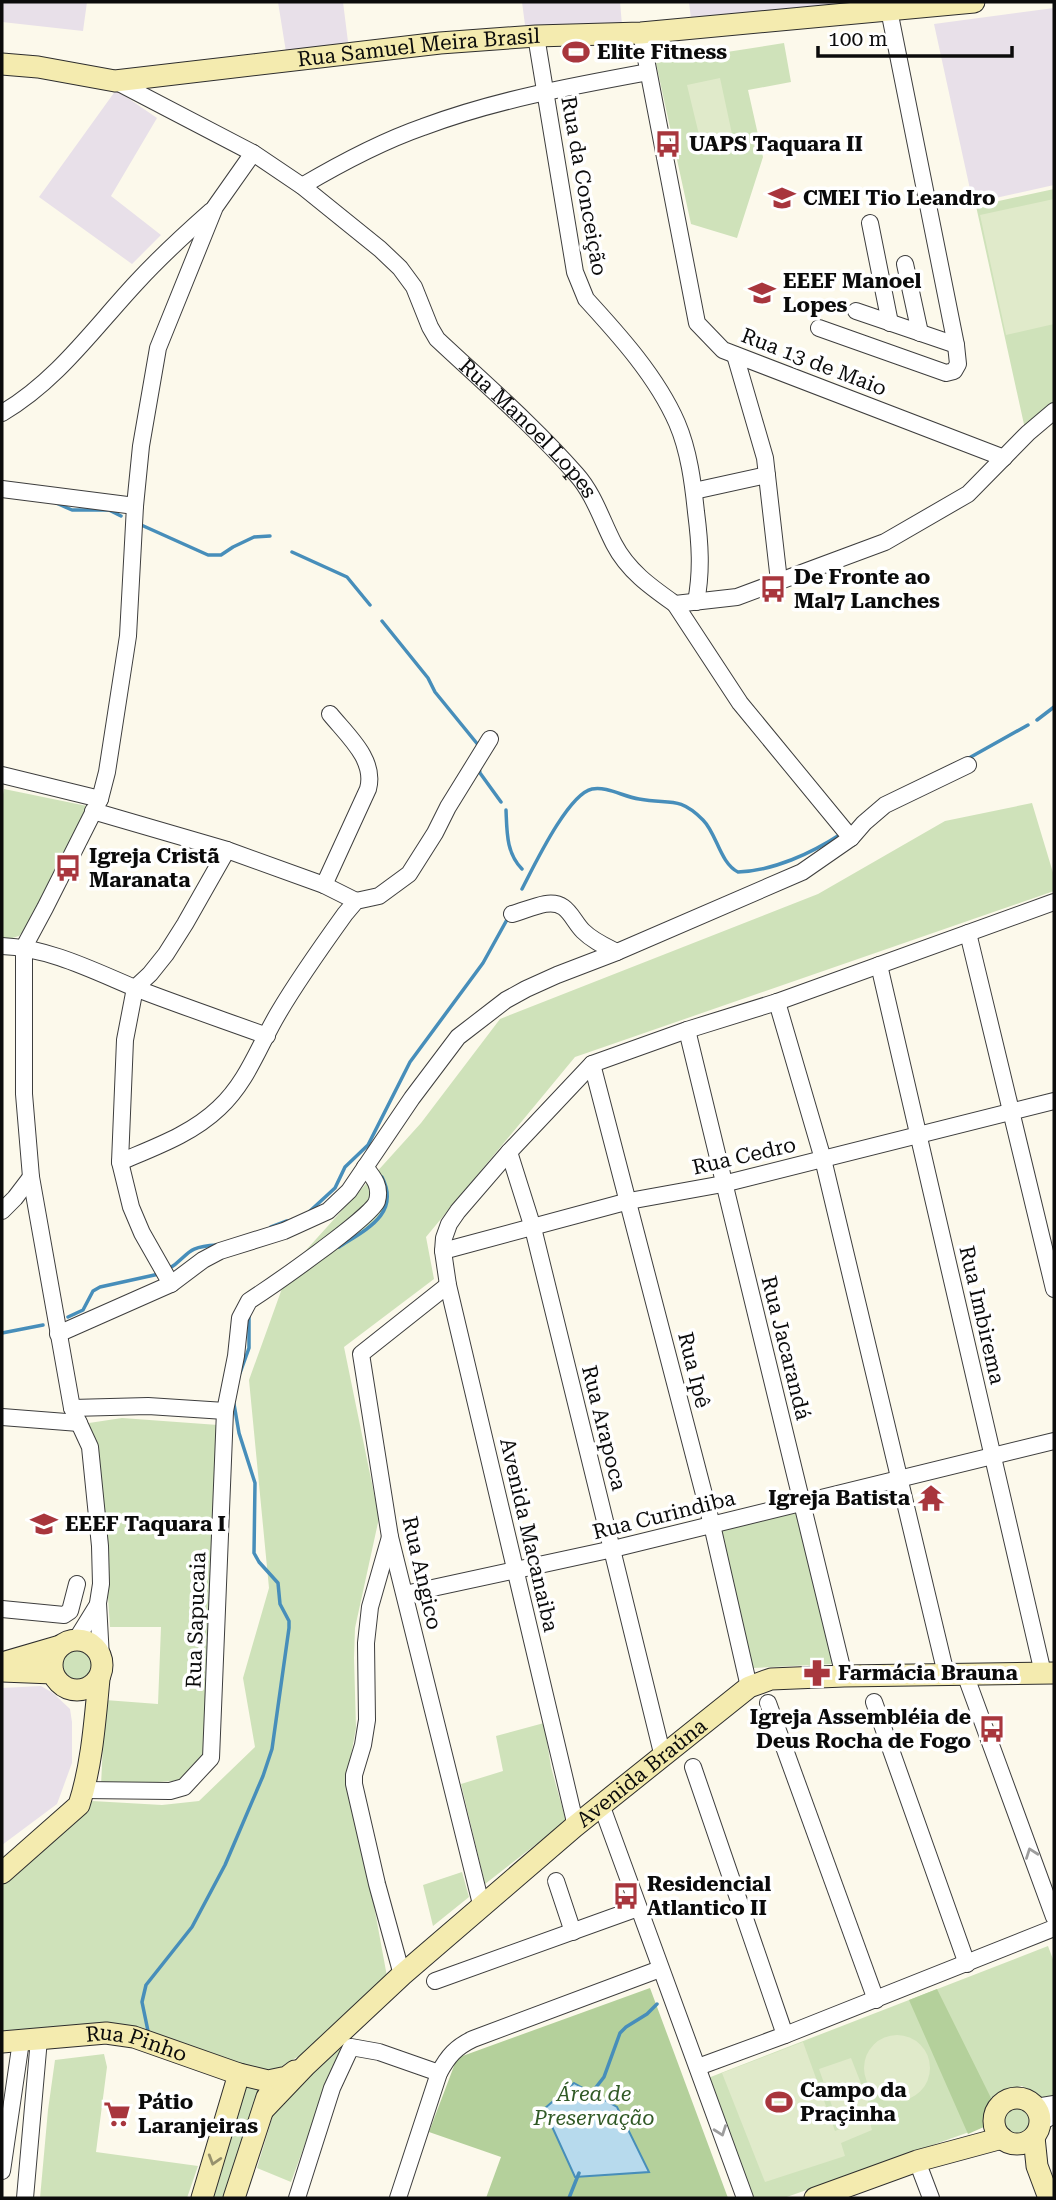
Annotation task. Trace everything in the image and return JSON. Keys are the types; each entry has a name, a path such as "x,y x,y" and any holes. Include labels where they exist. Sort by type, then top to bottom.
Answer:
{"street":[{"name":"Rua Samuel Meira Brasil","path":"115,81 440,43 536,36 641,33 974,2"},
{"path":"819,328 946,373 954,371 958,364 889,10"},
{"name":"Rua 13 de Maio","path":"641,33 697,323 723,350 1004,458"},
{"name":"Rua da Conceição","path":"536,36 575,272 580,288 586,299 640,361 669,407 683,441 694,491 701,563 696,602"},
{"name":"Rua Manoel Lopes","path":"2,64 38,67 115,81 253,153 302,186 400,268 424,307 429,327 437,340 535,431 577,475 593,500 615,546 630,567 643,581 675,604"},
{"path":"302,186 349,159 424,126 545,91 648,72"},
{"path":"2,413 22,401 60,368 164,253 215,207 253,153"},
{"path":"2,1873 79,1805 94,1727 100,1668 100,1546 90,1447 75,1415 31,1177 24,1094 24,947 97,805 114,734 128,636 141,446 159,348 215,207"},
{"path":"870,223 890,323"},
{"path":"905,264 920,333"},
{"path":"856,311 956,345"},
{"path":"735,355 765,458 779,581"},
{"path":"851,838 740,703 675,604 737,597 885,542 968,494 1028,433 1054,411"},
{"path":"694,491 767,475"},
{"path":"2,489 135,506"},
{"path":"324,885 368,789 370,776 367,761 330,714"},
{"path":"2,775 227,849 324,885 356,901 379,896 409,874 490,739"},
{"path":"58,1334 171,1284 220,1251 284,1231 328,1211 349,1191 412,1098 458,1037 506,1000 526,989 803,872 851,838 864,822 885,805 968,765"},
{"path":"171,1284 142,1233 131,1207 120,1162 125,1051 135,988 150,974 172,944 227,849"},
{"path":"120,1162 171,1140 218,1109 240,1083 287,998 356,901"},
{"path":"443,1251 449,1224 458,1211 592,1064 777,1002 1054,902"},
{"path":"512,915 544,904 555,904 573,916 581,930 598,943 617,952"},
{"path":"968,933 1054,1289"},
{"path":"2,946 24,947 79,964 135,988 267,1036"},
{"name":"Rua Imbirema","path":"879,965 993,1456 1049,1673"},
{"path":"777,1002 823,1159 900,1479 955,1674 1054,1917"},
{"name":"Rua Jacarandá","path":"687,1030 844,1676"},
{"name":"Rua Ipê","path":"592,1064 712,1525 750,1687"},
{"name":"Rua Cedro","path":"443,1251 629,1201 723,1184 1054,1101"},
{"name":"Rua Arapoca","path":"509,1152 533,1228 663,1757"},
{"name":"Rua Sapucaia","path":"84,1790 180,1789 211,1758 225,1411 236,1356 240,1318 249,1301 376,1205 379,1192 377,1183 365,1167"},
{"path":"2,1211 31,1177"},
{"name":"Avenida Macanaiba","path":"443,1251 571,1805 574,1828"},
{"name":"Rua Angico","path":"449,1285 361,1353 390,1537 482,1908"},
{"path":"2,1417 75,1415 148,1406 225,1411"},
{"name":"Rua Curindiba","path":"405,1594 613,1549 1054,1441"},
{"path":"390,1537 370,1607 366,1643 367,1720 354,1784 402,1975"},
{"path":"2,1609 64,1615 70,1611 77,1584"},
{"path":"2,1663 68,1643 86,1641 94,1646 100,1668 87,1688 72,1690 62,1686 53,1673 52,1661 56,1650 68,1643 98,1604"},
{"path":"2,1671 53,1673"},
{"name":"Avenida Braúna","path":"234,2198 264,2109 306,2065 402,1975 574,1828 750,1687 771,1679 1049,1673"},
{"path":"72,1690 94,1727"},
{"path":"874,1702 967,1964"},
{"path":"768,1703 876,2000"},
{"path":"693,1768 785,2035"},
{"path":"601,1807 745,2198"},
{"path":"556,1881 573,1932"},
{"path":"435,1981 638,1908"},
{"path":"698,2067 876,2000 1054,1928"},
{"path":"398,2198 439,2073 449,2054 473,2039 660,1969"},
{"name":"Rua Pinho","path":"20,2040 119,2034 268,2081"},
{"path":"2,2171 20,2040"},
{"path":"20,2040 25,2198"},
{"path":"297,2198 331,2088 351,2047 379,2052 439,2073"},
{"name":"Avenida Braúna","path":"268,2081 287,2077 306,2065"},
{"path":"202,2198 239,2074"},
{"path":"264,2109 268,2081"},
{"path":"1036,2198 1020,2157 994,2118 997,2109 1010,2099 1023,2098 1044,2117"},
{"path":"822,2197 917,2161 1003,2135 1024,2143 1044,2117"},
{"path":"1044,2117 1037,2166 1049,2198"},
{"path":"917,2161 931,2198"}],"shaded area":[{"path":"2,2 87,2 83,31 2,22"},
{"path":"278,2 343,2 348,42 286,52"},
{"path":"522,2 620,2 622,25 525,25"},
{"path":"689,2 858,2 691,19"},
{"path":"1054,8 1054,185 973,203 934,24"},
{"path":"116,90 157,118 111,196 161,235 132,264 39,197"},
{"path":"41,1686 70,1709 72,1763 57,1804 2,1845 2,1688"}],"green space":[{"path":"784,43 791,82 748,90 763,157 737,238 691,224 656,63"},
{"path":"720,78 732,134 701,143 687,85"},
{"path":"1054,189 1054,404 1025,429 976,206"},
{"path":"1054,199 1054,324 1006,335 980,215"},
{"path":"4,789 87,806 32,922 19,936 2,941 2,800"},
{"path":"1032,803 1054,876 1054,891 575,1057 426,1237 434,1279 344,1347 379,1518 355,1628 356,1728 347,1777 388,1982 301,2055 270,2077 123,2030 2,2034 2,1885 92,1801 162,1805 199,1801 255,1747 243,1678 269,1588 249,1380 289,1269 421,1123 500,1019 818,894 945,821"},
{"path":"122,1418 218,1425 209,1747 186,1780 101,1786 105,1700 158,1704 161,1627 110,1627 103,1524 89,1423"},
{"path":"797,1512 833,1664 752,1668 719,1530"},
{"path":"75,1648 87,1653 92,1665 87,1677 75,1682 63,1677 58,1665 63,1653"},
{"path":"544,1723 551,1767 566,1821 485,1884 461,1784 503,1771 496,1736"},
{"path":"462,1872 469,1897 433,1926 423,1885"},
{"path":"1048,1946 1054,1962 1054,2097 1046,2100 1022,2086 1005,2090 991,2098 986,2126 784,2198 754,2198 708,2078"},
{"name":"Área de Preservação","path":"650,1988 728,2198 486,2198 501,2157 429,2132 457,2058"},
{"path":"937,1989 991,2098 986,2126 968,2134 909,2000"},
{"path":"897,2035 920,2045 930,2068 920,2091 897,2101 874,2091 864,2068 874,2045"},
{"path":"351,2039 330,2076 291,2182 257,2168 276,2105"},
{"name":"Campo da Praçinha","path":"803,2042 835,2131 868,2117 872,2130 841,2143 845,2156 765,2182 722,2073"},
{"path":"104,2054 107,2067 96,2152 198,2166 187,2198 40,2198 55,2060"},
{"path":"851,2058 873,2114 839,2126 819,2069"},
{"path":"247,2083 260,2088 226,2198 209,2198"},
{"path":"1018,2102 1030,2107 1035,2119 1030,2131 1018,2136 1006,2131 1001,2119 1006,2107"}],"water":[{"path":"574,2083 617,2107 649,2172 575,2177 544,2109"}],"waterway":[{"path":"54,502 72,510 109,510 121,516"},
{"path":"139,524 208,555 221,555 254,537 270,536"},
{"path":"292,552 347,577 370,605"},
{"path":"382,621 479,746"},
{"path":"1037,720 1054,707"},
{"path":"969,758 1028,725"},
{"path":"479,767 480,773 501,802"},
{"path":"522,889 562,817 583,794 592,789 604,789 649,801 673,802 687,807 708,826 727,862 738,872 792,860 841,834"},
{"path":"506,810 510,849 522,869"},
{"path":"310,1211 335,1188 345,1167 368,1145 410,1062 483,963 509,916"},
{"path":"339,1247 369,1227 384,1211 387,1190 382,1177"},
{"path":"271,1227 287,1221"},
{"path":"167,1270 192,1250 217,1245"},
{"path":"68,1317 83,1310 93,1291 100,1287 159,1274"},
{"path":"240,1373 249,1348 249,1316"},
{"path":"2,1333 43,1325"},
{"path":"148,2031 142,2002 146,1985 192,1927 225,1865 263,1776 272,1749 289,1628 289,1621 280,1604 278,1583 254,1553 255,1483 239,1433 234,1404"},
{"path":"590,2095 604,2077 620,2033 657,2004"},
{"path":"569,2198 579,2173"}],"place":[{"name":"Elite Fitness","path":"576,52"},
{"name":"UAPS Taquara II","path":"668,144"},
{"name":"CMEI Tio Leandro","path":"782,198"},
{"name":"EEEF Manoel Lopes","path":"762,293"},
{"name":"De Fronte ao Mal7 Lanches","path":"773,589"},
{"name":"Igreja Cristã Maranata","path":"68,868"},
{"name":"Igreja Batista","path":"931,1498"},
{"name":"EEEF Taquara I","path":"44,1524"},
{"name":"Farmácia Brauna","path":"817,1673"},
{"name":"Igreja Assembléia de Deus Rocha de Fogo","path":"992,1729"},
{"name":"Residencial Atlantico II","path":"626,1896"},
{"name":"Campo da Praçinha","path":"779,2102"},
{"name":"Pátio Laranjeiras","path":"117,2114"}]}
